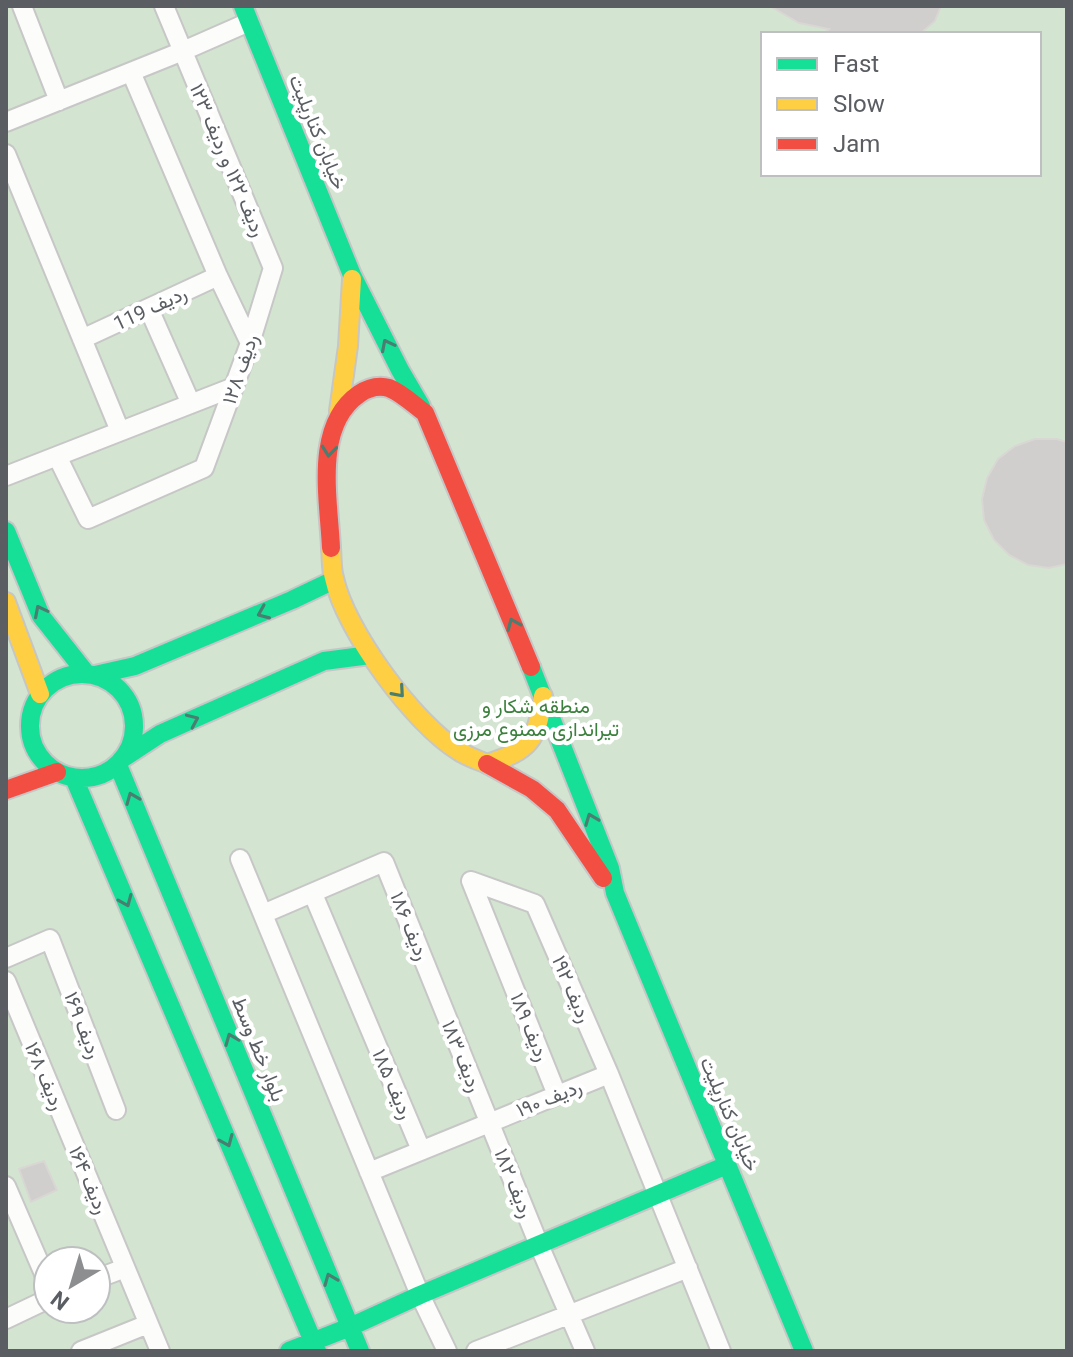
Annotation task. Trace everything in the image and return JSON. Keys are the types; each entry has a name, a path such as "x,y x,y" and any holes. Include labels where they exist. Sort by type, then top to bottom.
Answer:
{"main road":[{"name":"خیابان کنارپلیت","path":"246,14 352,275 425,413 543,696 610,868 615,893 804,1351"},
{"name":"خیابان کنارپلیت","path":"352,275 348,346 339,411 329,447 327,493 334,580 348,615 370,655 425,722 456,750 532,789 557,810 615,893"},
{"path":"339,411 369,387 386,387 425,413"},
{"path":"6,531 41,616 91,674 109,680 129,702 135,730 132,744 121,761"},
{"path":"30,707 52,682 69,675 135,666 334,580"},
{"path":"6,602 30,707 34,746 43,761 66,775 315,1346"},
{"path":"6,790 66,775 90,778 105,773 160,734 324,661 370,655"},
{"path":"487,764 511,757 533,736 539,724 543,696"},
{"name":"بلوار خط وسط","path":"121,761 360,1351"},
{"path":"289,1351 315,1346 420,1295 727,1165"}],"street":[{"path":"22,6 59,101"},
{"name":"ردیف ۱۲۲ و ردیف ۱۲۳","path":"164,6 273,268"},
{"path":"6,122 183,51 246,14"},
{"path":"131,72 250,343"},
{"path":"6,154 120,431"},
{"name":"ردیف ۱۲۸","path":"57,456 88,519 204,468 250,343 273,268"},
{"name":"ردیف 119","path":"82,339 218,276"},
{"path":"149,309 191,404"},
{"path":"6,476 234,387"},
{"path":"240,859 420,1295 447,1351"},
{"name":"ردیف ۱۸۶","path":"313,894 384,862 435,989"},
{"name":"ردیف ۱۹۲","path":"471,881 535,904 609,1074 721,1351"},
{"name":"ردیف ۱۸۹","path":"471,881 557,1095"},
{"path":"263,914 313,894"},
{"name":"ردیف ۱۸۵","path":"313,894 421,1150"},
{"name":"ردیف ۱۶۹","path":"6,958 50,939 116,1110"},
{"name":"ردیف ۱۶۸","path":"6,981 13,1018 70,1136"},
{"name":"ردیف ۱۸۳","path":"435,989 489,1122"},
{"name":"ردیف ۱۹۰","path":"369,1172 609,1074"},
{"name":"ردیف ۱۸۲","path":"489,1122 585,1351"},
{"name":"ردیف ۱۶۴","path":"70,1136 160,1351"},
{"path":"6,1186 32,1246"},
{"path":"112,1273 125,1268"},
{"path":"476,1351 688,1268"},
{"path":"6,1319 32,1307"},
{"path":"81,1351 148,1324"}],"green space":[{"name":"منطقه شکار و تیراندازی ممنوع مرزی","path":"6,6 1067,6 1067,1351 6,1351"}],"building":[{"path":"770,6 941,6 935,21 922,32 825,32 829,29 799,23"},
{"path":"1035,439 1067,442 1067,564 1049,568 1028,565 1009,555 994,540 984,520 982,499 987,478 998,459 1015,446"},
{"path":"44,1161 57,1190 31,1202 19,1169"}],"traffic: fast":[{"path":"243,6 352,275 421,406"},
{"path":"6,531 41,616 86,673"},
{"path":"95,675 135,666 334,580"},
{"path":"125,757 160,734 324,661 370,655"},
{"path":"531,667 610,868 615,893 804,1351"},
{"path":"82,674 102,678 119,689 130,706 134,726 130,746 119,763 102,774 82,778 62,774 45,763 34,746 30,726 34,706 45,689 62,678 82,674"},
{"path":"118,765 360,1351"},
{"path":"74,778 317,1351"},
{"path":"289,1351 727,1165"}],"traffic: slow":[{"path":"339,411 348,346 352,279"},
{"path":"331,548 333,574 341,599 367,648 422,720 459,751 487,764 513,754 534,734 543,696"},
{"path":"6,602 40,694"}],"traffic: jam":[{"path":"331,548 327,465 335,425 345,408 359,394 373,388 389,388 425,413 531,667"},
{"path":"487,764 532,789 557,810 603,878"},
{"path":"6,790 57,772"}]}
